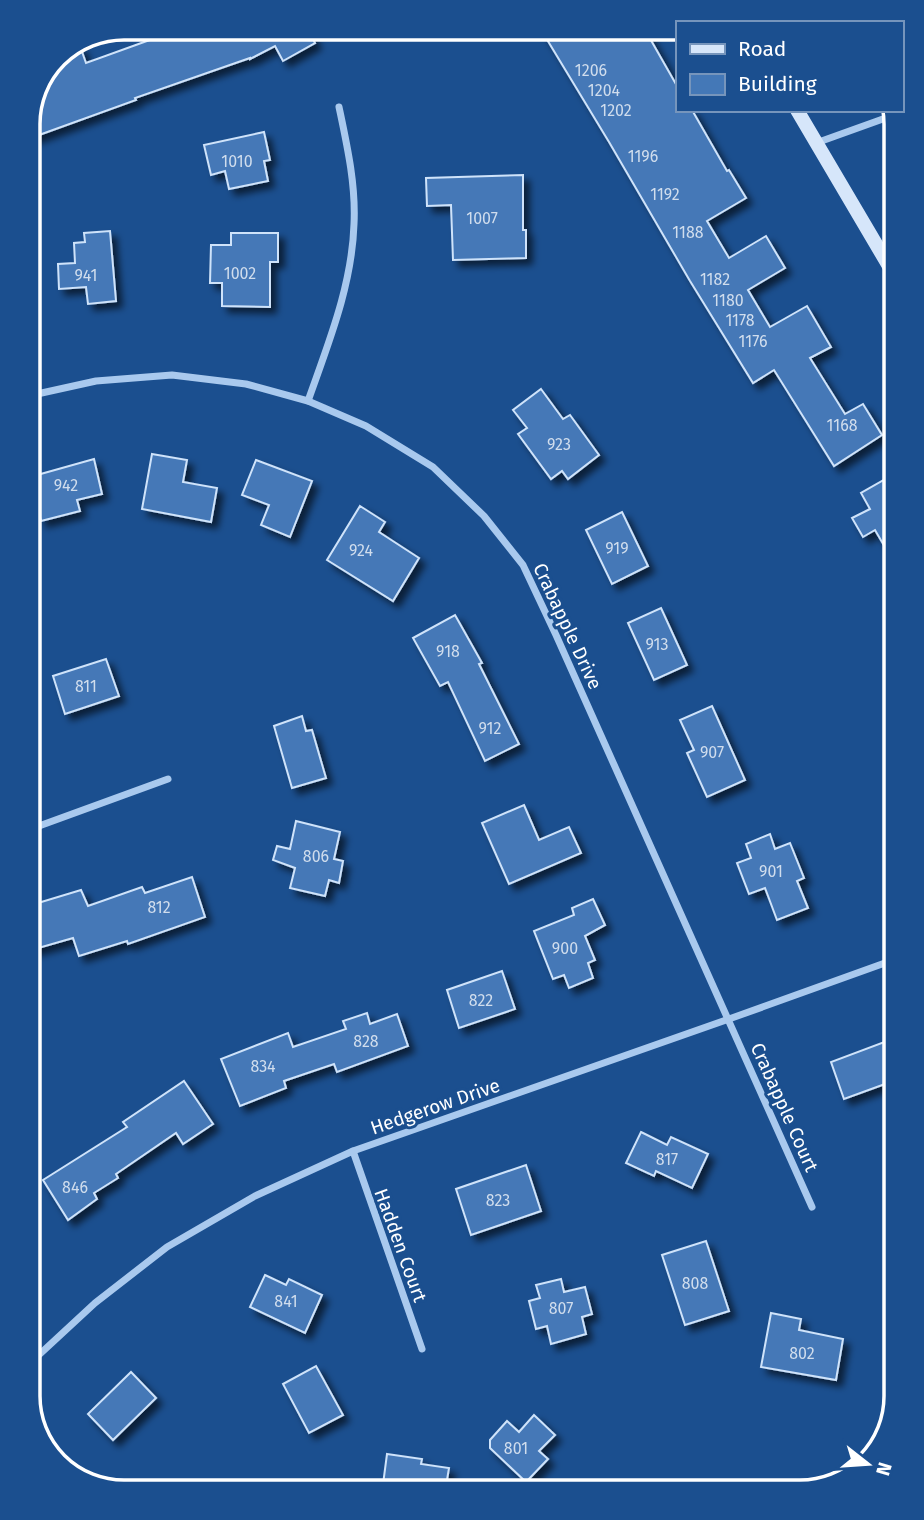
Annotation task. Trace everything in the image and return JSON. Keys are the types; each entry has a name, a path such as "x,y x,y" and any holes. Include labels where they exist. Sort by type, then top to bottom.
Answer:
{"main road":[{"path":"798,112 884,257"}],"street":[{"path":"308,401 347,280 354,225 353,187 339,107"},
{"path":"817,143 884,120"},
{"name":"Crabapple Drive","path":"40,393 96,381 172,375 246,384 308,401 366,426 433,467 484,516 523,565 729,1019"},
{"path":"40,826 169,779"},
{"name":"Hedgerow Drive","path":"40,1354 95,1303 167,1247 255,1196 353,1152 884,963"},
{"name":"Crabapple Court","path":"729,1019 812,1207"},
{"name":"Hadden Court","path":"353,1152 422,1349"}],"building":[{"path":"150,40 314,40 315,43 283,61 275,46 250,59 135,98 136,100 40,135 43,103 49,87 58,73 78,54 82,52 86,63"},
{"path":"547,40 651,40 676,84 676,112 693,112 746,198 707,221 729,258 766,236 785,268 748,290 770,327 807,306 831,347 810,358 845,414 863,404 882,435 834,466 774,370 753,383"},
{"path":"264,132 270,160 264,161 268,181 229,189 225,171 211,175 204,145"},
{"path":"523,175 526,258 453,260 451,205 427,206 426,178"},
{"path":"110,231 116,301 88,304 86,287 59,289 58,264 75,263 74,243 85,242 84,233"},
{"path":"231,233 278,233 278,262 270,262 270,307 222,306 222,283 210,283 211,245 231,245"},
{"path":"541,389 563,419 570,415 599,455 568,479 562,471 551,479 518,434 527,428 513,410"},
{"path":"152,454 187,460 183,482 217,488 211,522 142,509"},
{"path":"94,459 102,494 77,500 80,511 41,521 40,474"},
{"path":"256,460 312,481 290,537 261,525 269,505 242,495"},
{"path":"884,480 884,545 875,530 863,537 852,518 870,509 861,493"},
{"path":"360,506 385,522 379,532 419,558 393,601 327,560"},
{"path":"622,512 648,566 612,584 586,530"},
{"path":"661,608 687,665 654,680 628,623"},
{"path":"455,615 482,663 479,664 519,744 485,761 448,682 440,686 413,638"},
{"path":"106,659 119,696 65,714 53,676"},
{"path":"712,706 745,780 707,797 687,753 694,750 680,720"},
{"path":"302,716 306,731 312,730 326,778 292,788 274,726"},
{"path":"524,805 539,840 569,827 581,853 509,884 482,823"},
{"path":"296,821 340,832 334,859 343,861 339,883 329,880 325,896 290,888 295,868 273,860 277,846 290,849"},
{"path":"770,834 775,849 790,843 804,878 797,881 808,908 777,920 765,888 749,894 737,863 751,858 746,844"},
{"path":"192,877 205,917 128,944 127,941 79,956 73,938 40,948 40,902 81,890 88,906 142,887 145,893"},
{"path":"593,899 605,925 585,936 595,960 588,963 593,978 569,988 564,975 553,979 534,931 574,915 572,908"},
{"path":"502,971 515,1009 459,1028 447,990"},
{"path":"367,1013 370,1024 397,1014 408,1046 337,1072 334,1064 284,1081 286,1088 240,1106 221,1059 288,1033 293,1047 346,1029 343,1021"},
{"path":"884,1042 884,1084 844,1099 831,1062"},
{"path":"184,1081 213,1124 183,1144 176,1133 116,1174 118,1178 94,1193 97,1199 68,1220 43,1180 127,1127 123,1122"},
{"path":"641,1132 667,1145 671,1137 708,1154 692,1188 656,1171 654,1176 626,1163"},
{"path":"526,1165 541,1211 471,1235 456,1189"},
{"path":"706,1241 729,1311 685,1325 662,1255"},
{"path":"265,1275 286,1285 289,1279 322,1295 305,1333 250,1307"},
{"path":"561,1279 564,1292 585,1287 592,1314 582,1317 586,1334 551,1344 547,1326 536,1329 529,1301 540,1298 536,1285"},
{"path":"771,1313 801,1319 799,1330 843,1339 836,1380 761,1367"},
{"path":"316,1366 343,1415 309,1433 283,1384"},
{"path":"131,1372 156,1398 113,1440 88,1414"},
{"path":"534,1415 555,1435 539,1451 548,1459 528,1480 524,1480 490,1448 490,1440 507,1421 519,1432"},
{"path":"387,1454 422,1459 421,1464 449,1468 447,1480 384,1480"}]}
